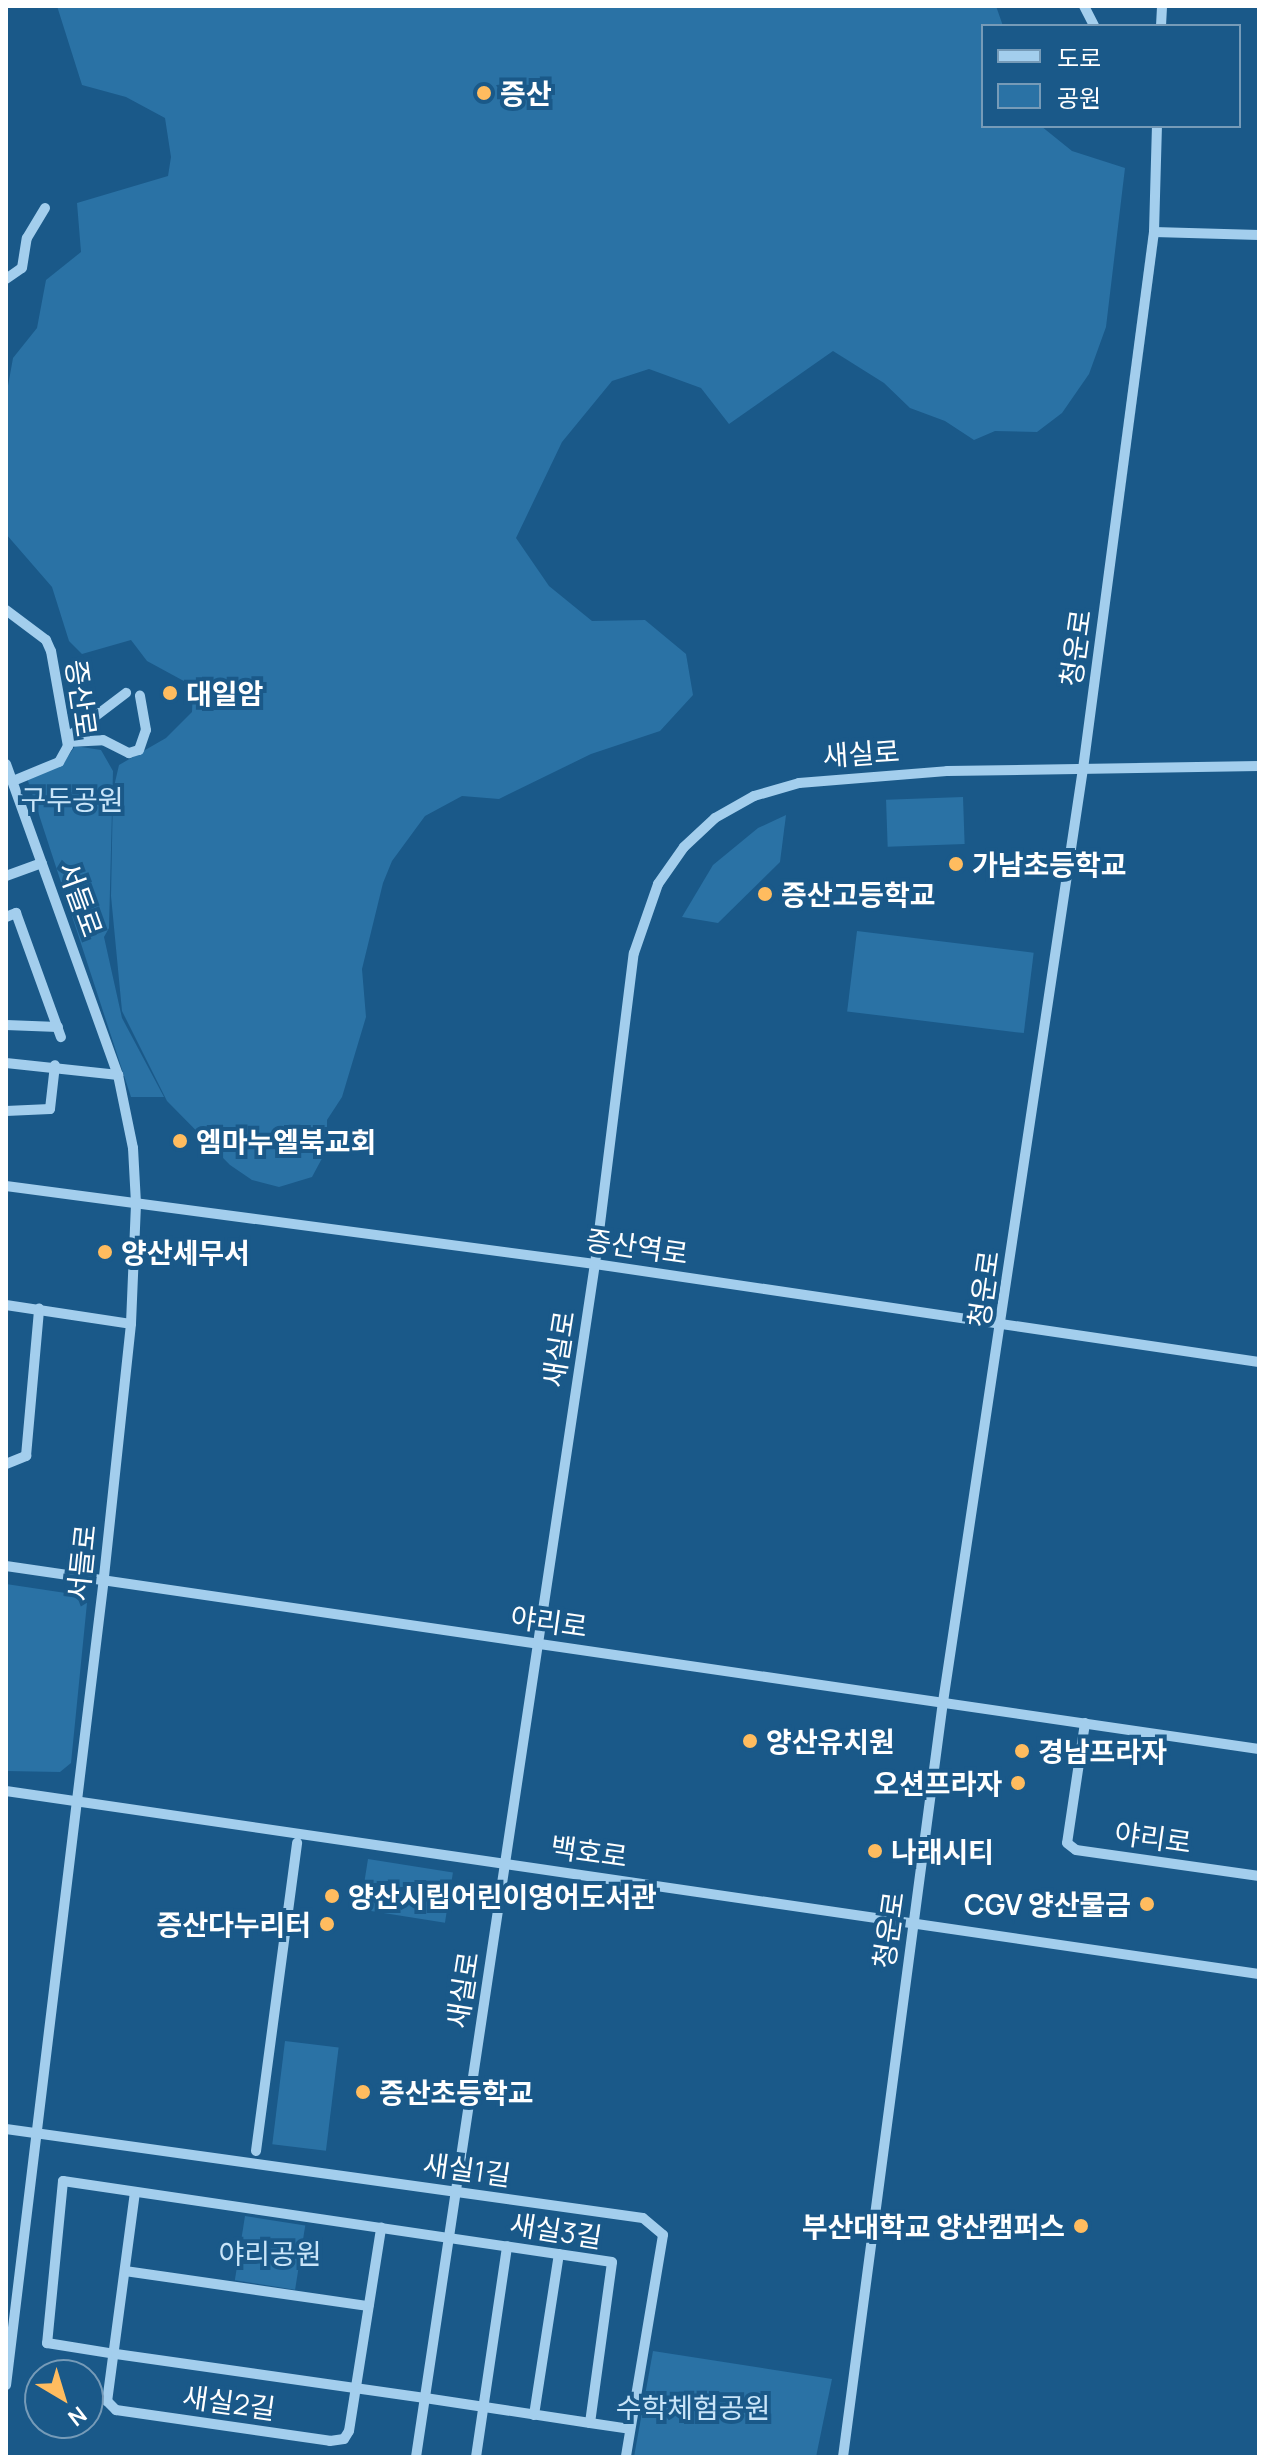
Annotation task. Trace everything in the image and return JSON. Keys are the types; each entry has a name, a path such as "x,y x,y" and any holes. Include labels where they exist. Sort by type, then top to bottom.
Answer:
{"street":[{"path":"1084,6 1093,24"},
{"name":"청운로","path":"843,2457 943,1702 1083,769 1154,232 1157,128"},
{"path":"6,279 22,268 27,238 45,208"},
{"path":"1154,232 1259,235"},
{"name":"증산로","path":"6,610 46,640 68,740 59,762 13,781"},
{"path":"68,740 126,693"},
{"path":"68,740 103,740 129,753 139,750 146,730 140,696"},
{"name":"서들로","path":"6,764 118,1075 133,1148 136,1204 131,1324 104,1578 9,2336 6,2385"},
{"name":"새실로","path":"416,2457 595,1264 638,932 658,884 698,833 754,796 799,783 1083,769 1259,766"},
{"path":"6,876 42,863"},
{"path":"6,917 16,913 59,1032 6,1025"},
{"path":"6,1063 55,1065 118,1075"},
{"path":"6,1111 50,1109 55,1065"},
{"name":"증산역로","path":"6,1186 595,1264 1259,1362"},
{"path":"6,1305 131,1324"},
{"path":"6,1464 26,1456 39,1309"},
{"name":"야리로","path":"6,1566 1259,1749"},
{"name":"야리로","path":"1085,1723 1067,1843 1076,1850 1259,1876"},
{"name":"백호로","path":"6,1791 1259,1974"},
{"path":"256,2151 297,1843"},
{"name":"새실1길","path":"6,2129 37,2130 643,2218 663,2235 626,2457"},
{"name":"새실3길","path":"47,2343 63,2181 448,2237 612,2262 590,2423"},
{"path":"116,2354 135,2192"},
{"path":"125,2271 368,2306 381,2228"},
{"path":"476,2457 507,2246"},
{"path":"534,2415 559,2254"},
{"name":"새실2길","path":"116,2354 107,2401 116,2410 269,2432 344,2439 356,2388 368,2306"},
{"name":"새실2길","path":"47,2343 630,2429"}],"green space":[{"path":"57,6 996,6 1002,24 981,24 981,128 1043,128 1072,151 1125,168 1106,327 1089,374 1062,413 1037,432 995,431 974,440 945,421 910,408 884,383 833,351 729,424 701,388 649,369 612,381 562,442 516,538 549,586 592,621 645,620 686,654 693,695 660,731 591,754 499,799 462,796 425,816 392,861 383,883 362,969 366,1017 342,1097 327,1120 327,1149 312,1177 279,1187 252,1180 230,1165 167,1101 122,1011 111,896 113,791 119,765 166,738 192,712 193,686 147,661 131,640 82,654 69,641 52,587 6,534 6,397 13,358 37,328 46,280 81,252 77,203 168,176 171,157 165,118 126,97 82,85"},
{"name":"구두공원","path":"75,746 101,750 113,771 109,928 104,937 122,1018 164,1097 131,1097 27,778 63,764"},
{"path":"963,797 965,844 888,847 886,800"},
{"path":"786,815 780,862 718,923 682,917 713,865 758,828"},
{"path":"857,931 1034,953 1024,1033 847,1011"},
{"path":"6,1584 79,1595 87,1603 71,1763 60,1772 6,1771"},
{"path":"368,1859 453,1872 445,1923 360,1909"},
{"path":"285,2041 339,2048 326,2151 272,2144"},
{"name":"야리공원","path":"245,2216 305,2226 295,2290 235,2280"},
{"name":"수학체험공원","path":"653,2351 832,2379 816,2457 634,2457"}],"place":[{"name":"증산","path":"484,93"},
{"name":"대일암","path":"170,693"},
{"name":"가남초등학교","path":"956,864"},
{"name":"증산고등학교","path":"765,894"},
{"name":"엠마누엘북교회","path":"180,1141"},
{"name":"양산세무서","path":"105,1252"},
{"name":"양산유치원","path":"750,1741"},
{"name":"경남프라자","path":"1022,1751"},
{"name":"오션프라자","path":"1018,1783"},
{"name":"나래시티","path":"875,1851"},
{"name":"양산시립어린이영어도서관","path":"332,1896"},
{"name":"CGV 양산물금","path":"1147,1904"},
{"name":"증산다누리터","path":"327,1924"},
{"name":"증산초등학교","path":"363,2092"},
{"name":"부산대학교 양산캠퍼스","path":"1081,2226"}]}
